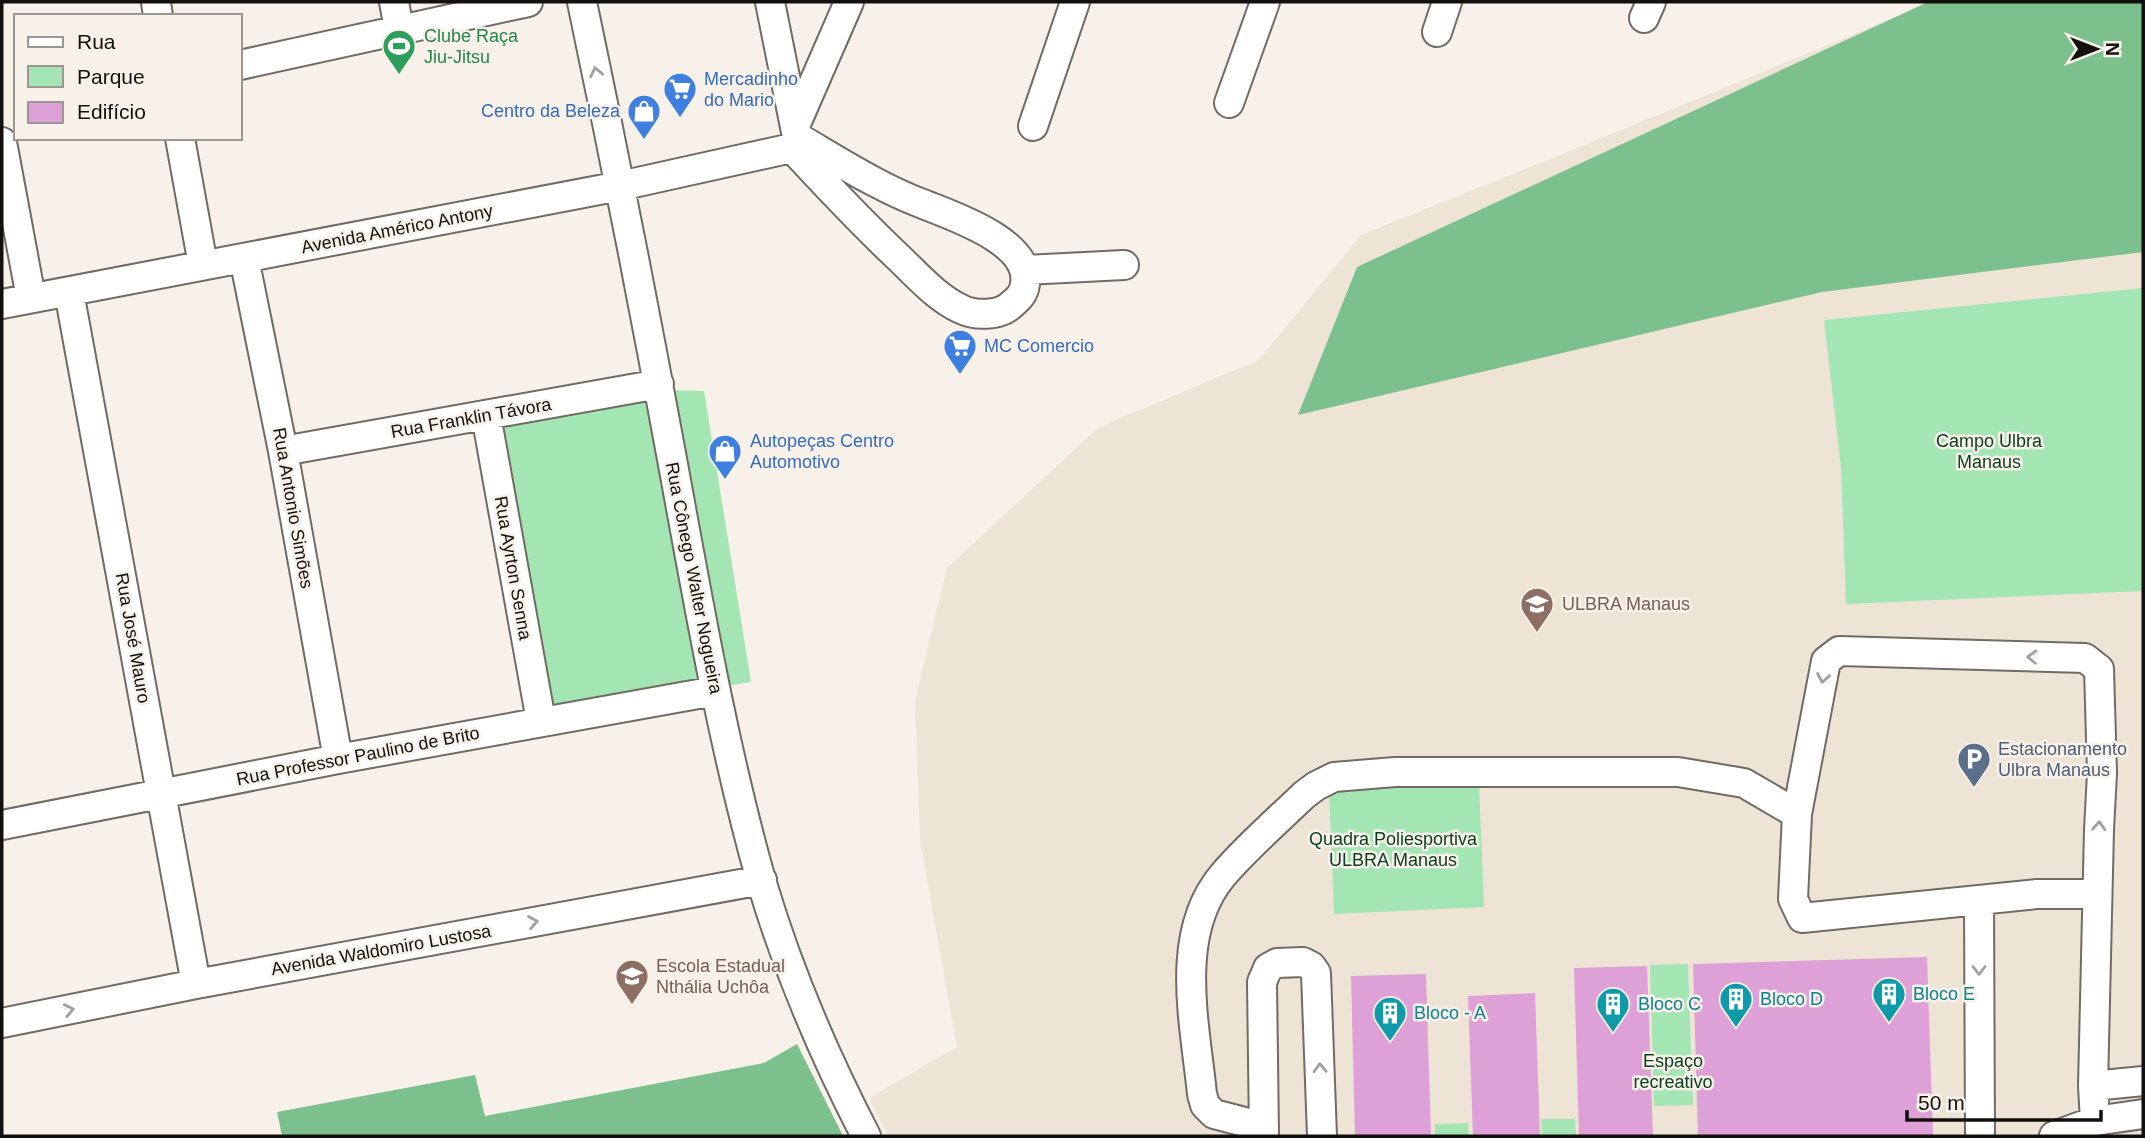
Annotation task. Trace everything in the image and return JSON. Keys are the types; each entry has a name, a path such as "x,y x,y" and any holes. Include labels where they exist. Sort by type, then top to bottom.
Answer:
{"street":[{"path":"394,2 399,29"},
{"path":"242,65 528,2"},
{"name":"Rua Cônego Walter Nogueira","path":"582,2 659,384 715,691 762,880 792,969 820,1038 866,1136"},
{"path":"771,2 794,137 852,212 931,289 961,309 972,313 993,314 1007,309 1021,297 1026,285 1025,270 1013,252 992,235 964,220 876,183 794,137"},
{"path":"794,137 849,2"},
{"path":"1033,126 1075,2"},
{"path":"1229,103 1265,2"},
{"path":"1437,32 1447,2"},
{"name":"Avenida Américo Antony","path":"2,304 620,186 794,137"},
{"path":"180,140 203,265"},
{"path":"2,142 31,298"},
{"name":"Rua Antonio Simões","path":"244,258 283,451 338,759"},
{"path":"1025,270 1124,265"},
{"name":"Rua José Mauro","path":"69,292 196,984"},
{"name":"Rua Franklin Távora","path":"283,451 659,384"},
{"name":"Rua Ayrton Senna","path":"486,415 541,721"},
{"path":"2095,1121 2093,1086 2102,774 2099,669 2085,658 1839,650 1826,661 1797,814 1793,899 1802,918 2037,894 2097,894"},
{"name":"Rua Professor Paulino de Brito","path":"2,824 541,721 715,691"},
{"path":"1322,1136 1316,973 1311,966 1303,962 1278,963 1268,968 1262,982 1264,1132 1214,1114 1205,1105 1191,959 1197,922 1223,875 1316,786 1334,777 1395,772 1678,772 1744,783 1797,814"},
{"name":"Avenida Waldomiro Lustosa","path":"2,1023 196,984 762,880"},
{"path":"1979,902 1980,1136"},
{"path":"2093,1086 2143,1081"},
{"path":"2054,1136 2095,1121 2143,1114"}],"shaded area":[{"name":"ULBRA Manaus","path":"1931,2 2143,2 2143,1136 888,1136 869,1098 957,1047 920,840 915,701 947,568 1099,427 1259,360 1361,235"}],"green space":[{"path":"1928,2 2143,2 2143,252 1822,292 1298,415 1357,267"},
{"name":"Campo Ulbra Manaus","path":"2143,288 2143,591 1846,604 1841,468 1824,320"},
{"path":"669,390 704,391 751,682 546,716 495,419"},
{"name":"Quadra Poliesportiva ULBRA Manaus","path":"1479,782 1484,907 1334,914 1329,790"},
{"name":"Espaço recreativo","path":"1688,964 1693,1105 1654,1106 1650,965"},
{"path":"797,1044 843,1136 282,1136 277,1112 475,1075 485,1116 764,1063"},
{"path":"1541,1119 1575,1119 1576,1136 1542,1136"},
{"path":"1468,1123 1469,1136 1435,1136 1435,1124"}],"building":[{"path":"1927,957 1933,1136 1698,1136 1693,964"},
{"name":"Bloco C","path":"1647,966 1653,1136 1579,1136 1574,968"},
{"name":"Bloco - A","path":"1426,974 1431,1136 1355,1136 1351,976"},
{"path":"1535,993 1540,1136 1473,1136 1468,996"}],"place":[{"name":"Clube Raça Jiu-Jitsu","path":"399,76"},
{"name":"Mercadinho do Mario","path":"680,119"},
{"name":"Centro da Beleza","path":"644,141"},
{"name":"MC Comercio","path":"960,376"},
{"name":"Autopeças Centro Automotivo","path":"725,481"},
{"name":"ULBRA Manaus","path":"1537,634"},
{"name":"Estacionamento Ulbra Manaus","path":"1974,789"},
{"name":"Escola Estadual Nthália Uchôa","path":"632,1006"},
{"name":"Bloco E","path":"1889,1024"},
{"name":"Bloco D","path":"1736,1029"},
{"name":"Bloco C","path":"1613,1034"},
{"name":"Bloco - A","path":"1390,1043"}]}
